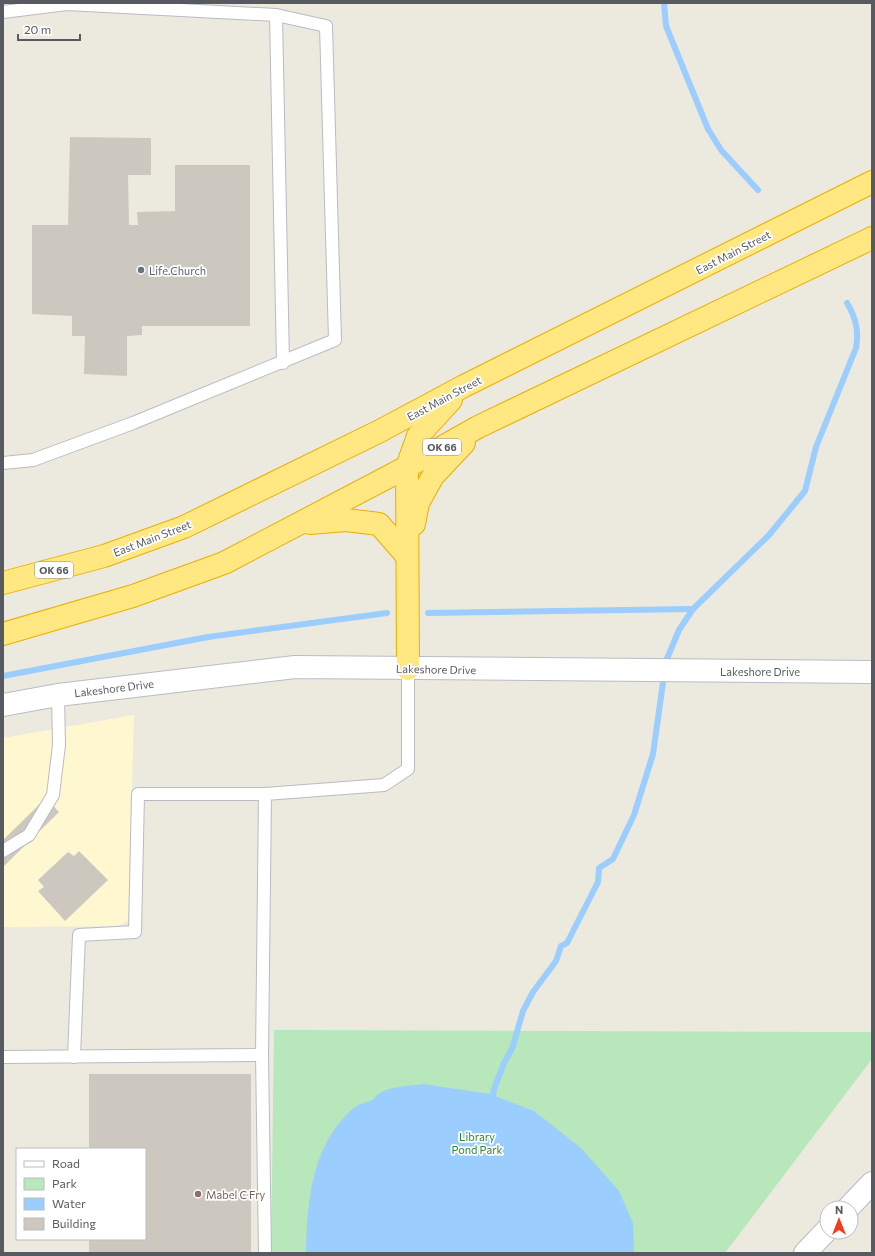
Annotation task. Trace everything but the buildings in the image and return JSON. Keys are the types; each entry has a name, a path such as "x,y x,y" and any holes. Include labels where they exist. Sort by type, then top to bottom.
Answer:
{"highway":[{"name":"East Main Street","path":"3,584 104,556 184,527 380,431 464,386 872,182"},
{"name":"OK 66","path":"3,634 133,596 224,563 406,467 478,427 872,238"},
{"path":"408,668 406,467 418,436 464,386"},
{"path":"407,556 418,503 433,476 478,427"},
{"path":"301,523 346,520 379,524 407,556"}],"street":[{"name":"Lakeshore Drive","path":"3,705 58,695 295,667 872,672"},
{"path":"856,1200 872,1183"},
{"path":"805,1253 819,1238"}],"lane":[{"path":"3,12 67,4 276,15 326,26 335,340 283,363 133,424 33,460 3,463"},
{"path":"276,15 283,363"},
{"path":"74,1057 79,935 135,932 138,794 265,794 384,785 408,769 408,668"},
{"path":"3,851 29,835 53,795 58,745 58,695"},
{"path":"265,794 262,1055 266,1253"},
{"path":"3,1057 262,1055"}],"shaded area":[{"path":"134,715 128,921 118,926 3,927 3,738"}],"green space":[{"name":"Library Pond Park","path":"274,1030 872,1032 872,1059 725,1253 271,1253"}],"water":[{"path":"423,1084 490,1094 534,1111 581,1148 619,1191 633,1223 634,1253 306,1253 308,1213 311,1193 321,1155 329,1137 341,1121 355,1107 370,1101 383,1091"}],"waterway":[{"path":"664,3 666,26 708,129 721,150 758,190"},
{"path":"492,1103 494,1089 504,1063 512,1049 523,1011 533,992 556,961 561,946 567,943 598,882 599,868 613,859 634,815 653,754 666,661 679,630 693,609 769,535 805,491 816,447 856,348 856,325 853,314 847,303"},
{"path":"428,613 693,609"},
{"path":"3,676 208,637 387,613"}],"place":[{"name":"Life.Church","path":"141,270"},
{"name":"Mabel C Fry","path":"198,1194"}]}
